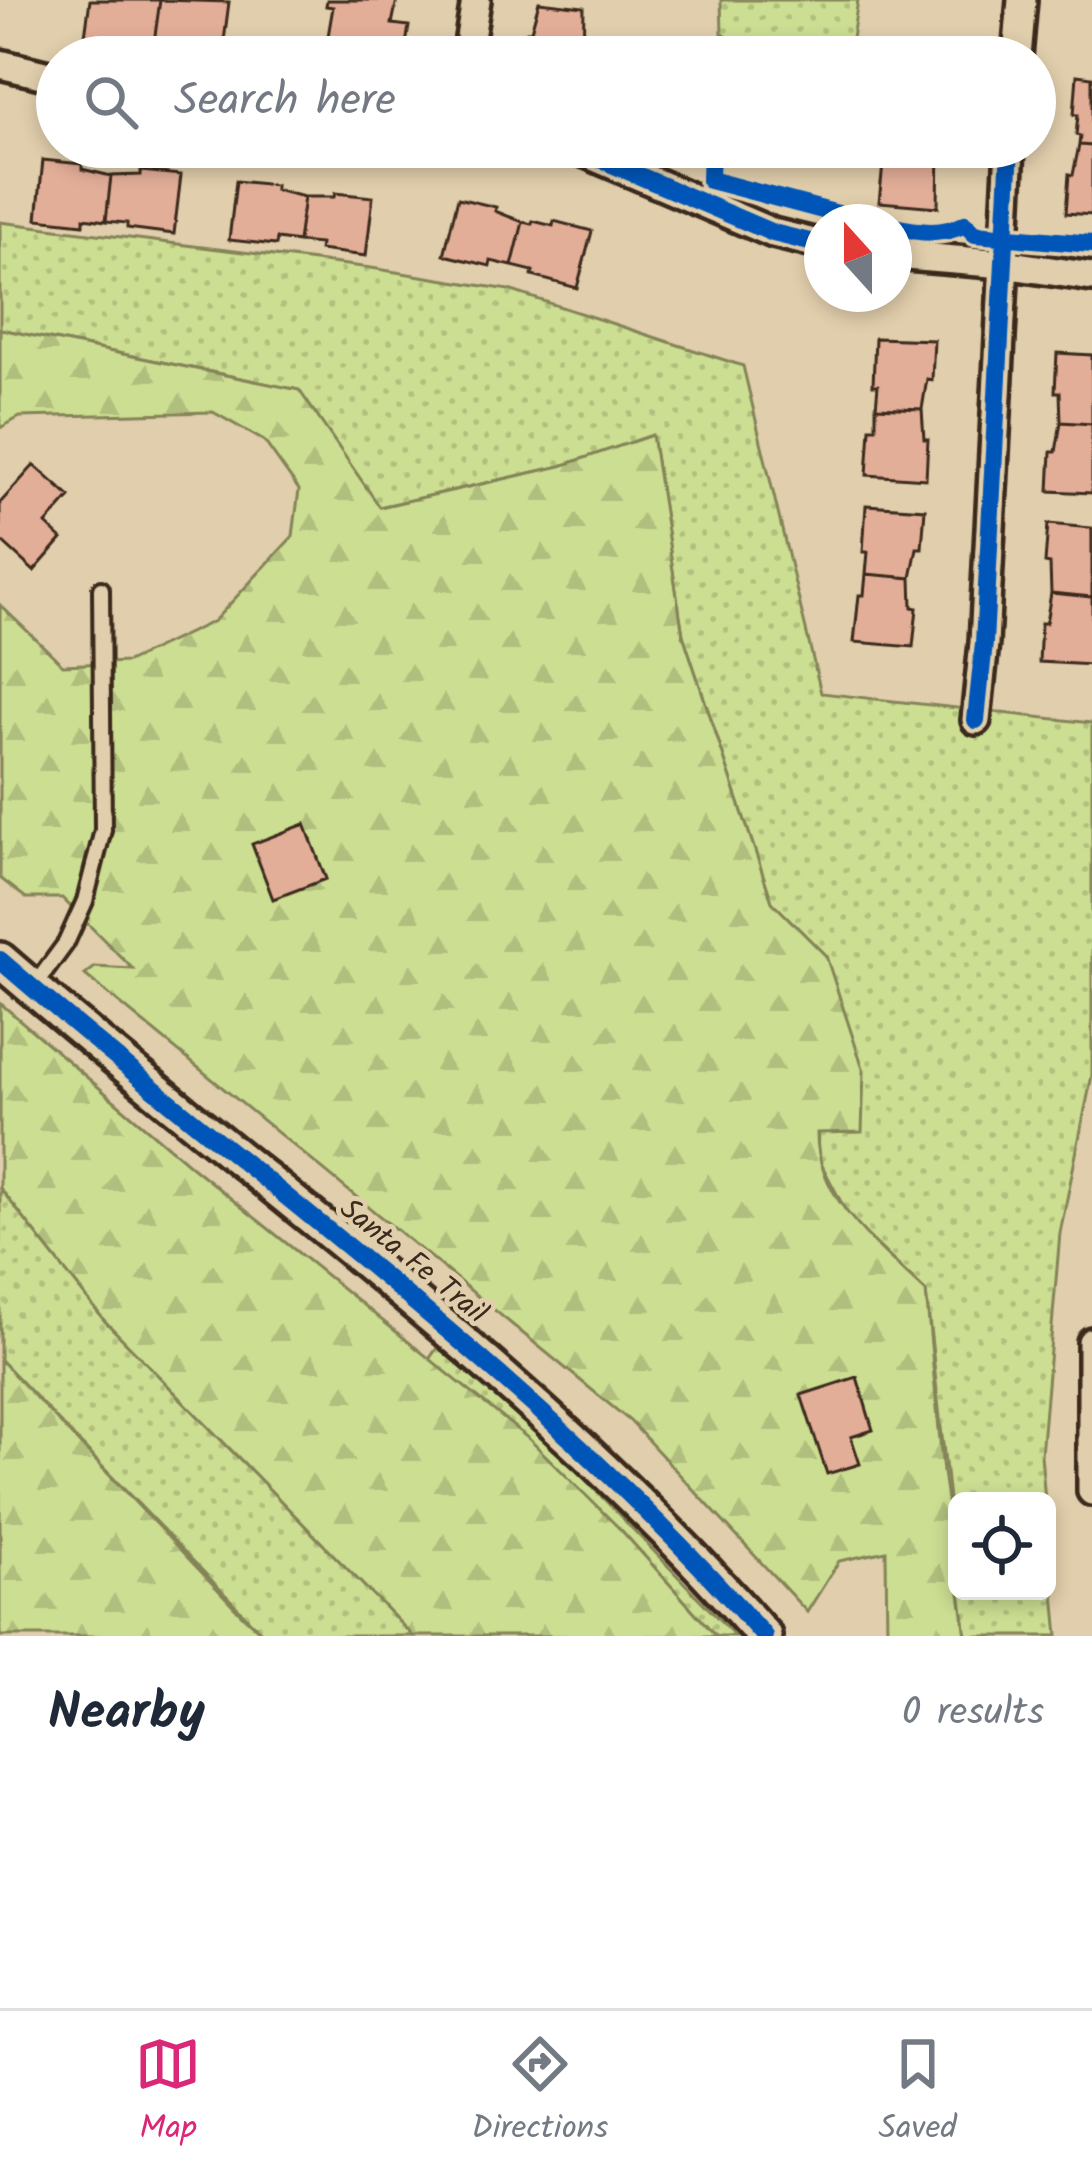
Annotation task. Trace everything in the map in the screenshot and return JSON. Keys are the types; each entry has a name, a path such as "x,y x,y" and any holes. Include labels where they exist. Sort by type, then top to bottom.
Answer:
{"street":[{"path":"470,36 476,0"},
{"path":"1019,36 1022,0"},
{"path":"0,64 36,72"},
{"path":"621,168 773,233 804,241"},
{"path":"976,720 1009,168"},
{"path":"912,256 1092,277"},
{"name":"Santa Fe Trail","path":"0,960 135,1078 466,1343 661,1526 764,1636"},
{"path":"1092,1342 1092,1491"}],"lane":[{"path":"33,988 66,943 85,901 103,830 100,589"}],"green space":[{"path":"721,0 858,0 852,36 722,33"},
{"path":"0,222 509,290 743,366 821,693 1092,723 1092,1075 1060,1233 1041,1455 1044,1492 948,1492 926,1292 850,1219 817,1156 826,956 772,902 683,635 652,436 561,466 379,507 299,390 0,329"},
{"path":"0,329 299,390 380,507 561,466 652,435 683,635 772,902 826,956 864,1071 862,1132 817,1133 827,1180 855,1222 926,1292 948,1508 948,1600 961,1600 966,1636 887,1636 886,1551 839,1561 807,1612 630,1421 85,975 95,967 133,969 62,898 26,898 0,878 0,605 63,665 127,662 214,621 293,536 299,490 264,441 213,412 20,417 0,428"},
{"path":"0,1003 192,1167 529,1439 622,1531 716,1636 413,1636 104,1320 0,1188"},
{"path":"0,1188 104,1320 413,1636 265,1636 0,1360"},
{"path":"440,1344 579,1473 735,1636 716,1636 622,1531 429,1359"},
{"path":"0,1360 244,1617 265,1636 0,1636"},
{"path":"961,1600 1055,1600 1058,1636 966,1636"}],"building":[{"path":"90,0 160,0 155,36 85,36"},
{"path":"160,0 229,2 225,36 155,36"},
{"path":"327,0 397,0 392,24 409,26 407,36 328,36 333,7 326,6"},
{"path":"539,2 584,7 583,36 526,36"},
{"path":"1077,75 1092,77 1092,146 1079,145 1076,135"},
{"path":"1079,145 1092,146 1092,215 1066,213 1069,174 1073,175"},
{"path":"42,168 82,168 111,176 106,221 84,218 84,224 37,219"},
{"path":"883,168 939,168 938,207 879,202"},
{"path":"141,171 181,175 174,234 106,221 111,176 141,175"},
{"path":"236,181 275,185 275,190 304,197 298,242 277,239 276,245 229,240"},
{"path":"335,193 373,197 366,256 319,250 320,244 298,242 304,197 334,197"},
{"path":"458,198 496,207 495,211 523,222 512,266 444,255"},
{"path":"523,222 592,231 577,288 512,266"},
{"path":"875,338 934,340 932,380 927,379 922,409 876,407"},
{"path":"1057,353 1092,355 1092,424 1061,422 1060,392 1055,392"},
{"path":"876,407 922,409 924,439 928,439 926,479 867,475"},
{"path":"1061,422 1092,424 1092,493 1049,491 1051,452 1056,452"},
{"path":"34,465 70,497 46,524 62,539 34,571 0,540 0,503"},
{"path":"866,505 925,509 922,548 917,548 911,578 866,574"},
{"path":"1048,524 1092,528 1092,597 1051,593 1050,564 1045,563"},
{"path":"866,574 911,578 912,607 917,608 913,647 854,642"},
{"path":"1051,593 1092,597 1092,665 1039,662 1041,623 1046,623"},
{"path":"305,824 326,879 273,899 252,844"},
{"path":"857,1377 873,1430 851,1437 860,1464 827,1474 801,1395"}],"cycle path":[{"path":"621,168 773,233 804,241"},
{"path":"710,168 710,180 804,205"},
{"path":"976,720 1009,168"},
{"path":"912,230 939,232 965,224 975,234 1092,244"},
{"path":"0,960 491,1368 677,1542 764,1636"}]}
